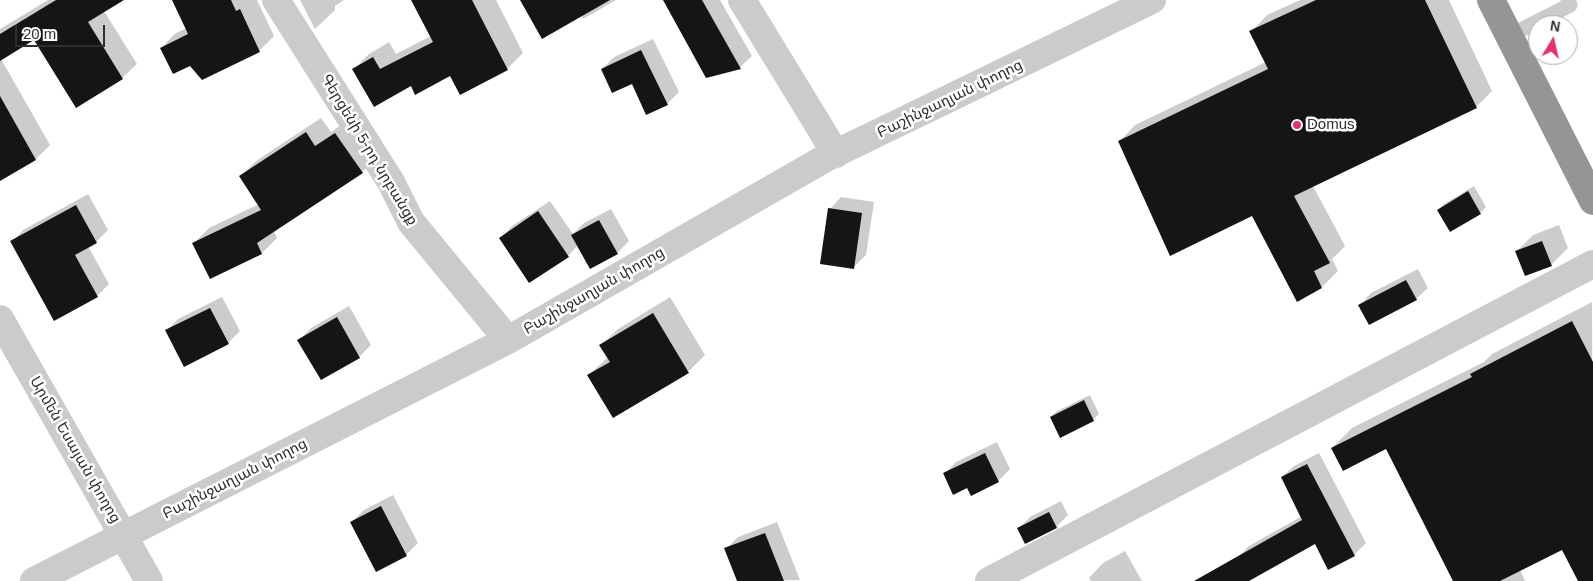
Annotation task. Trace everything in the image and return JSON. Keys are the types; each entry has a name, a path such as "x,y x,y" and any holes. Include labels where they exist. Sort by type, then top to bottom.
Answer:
{"highway":[{"path":"1491,0 1593,201"}],"street":[{"name":"Գերցենի 5-րդ նրբանցք","path":"276,0 391,182 411,222 508,340"},
{"path":"742,0 836,154"},
{"name":"Բաշինջաղյան փողոց","path":"34,581 508,340 836,154 1152,0"},
{"path":"988,581 1593,264"},
{"name":"Արմեն Եսայան փողոց","path":"0,319 149,581"}],"lane":[{"path":"1509,36 1570,5 1568,0"}],"building":[{"path":"56,0 124,0 88,22 123,79 76,108 34,40 0,61 0,34"},
{"path":"172,0 231,0 236,11 240,9 260,52 202,80 190,66 173,74 160,48 188,34"},
{"path":"411,0 472,0 508,70 460,95 450,76 415,95 411,86 374,107 352,69 373,57 380,69 433,42"},
{"path":"520,0 610,0 542,39"},
{"path":"663,0 702,0 741,69 706,78"},
{"name":"Domus","path":"1316,0 1425,0 1477,108 1294,196 1330,263 1314,271 1322,288 1297,302 1252,216 1170,256 1118,141 1268,69 1249,31"},
{"path":"641,50 668,105 646,115 632,84 612,93 601,69"},
{"path":"0,96 36,160 0,181"},
{"path":"306,132 315,146 335,133 363,173 257,243 262,254 210,279 192,243 261,210 239,176"},
{"path":"1468,191 1481,214 1450,232 1437,210"},
{"path":"76,205 97,243 75,255 98,297 54,321 10,241"},
{"path":"828,208 862,213 854,269 820,264"},
{"path":"538,211 569,257 529,283 499,238"},
{"path":"599,220 618,254 590,269 571,235"},
{"path":"1542,241 1552,266 1525,276 1515,251"},
{"path":"1406,280 1417,300 1369,325 1358,305"},
{"path":"210,308 229,344 184,367 165,330"},
{"path":"653,313 689,373 613,418 587,375 610,362 599,345"},
{"path":"337,317 360,358 321,380 297,340"},
{"path":"1572,321 1593,362 1593,581 1578,581 1562,550 1500,581 1453,581 1386,449 1343,471 1331,448 1472,377 1470,374"},
{"path":"1084,400 1094,421 1060,438 1050,417"},
{"path":"985,453 999,482 971,496 967,488 953,495 943,473"},
{"path":"1307,464 1355,556 1328,570 1315,544 1249,581 1194,581 1302,520 1281,477"},
{"path":"381,506 407,556 376,572 350,522"},
{"path":"1049,512 1057,528 1025,544 1017,528"},
{"path":"765,533 784,581 737,581 724,548"}],"place":[{"name":"Domus","path":"1297,125"}]}
